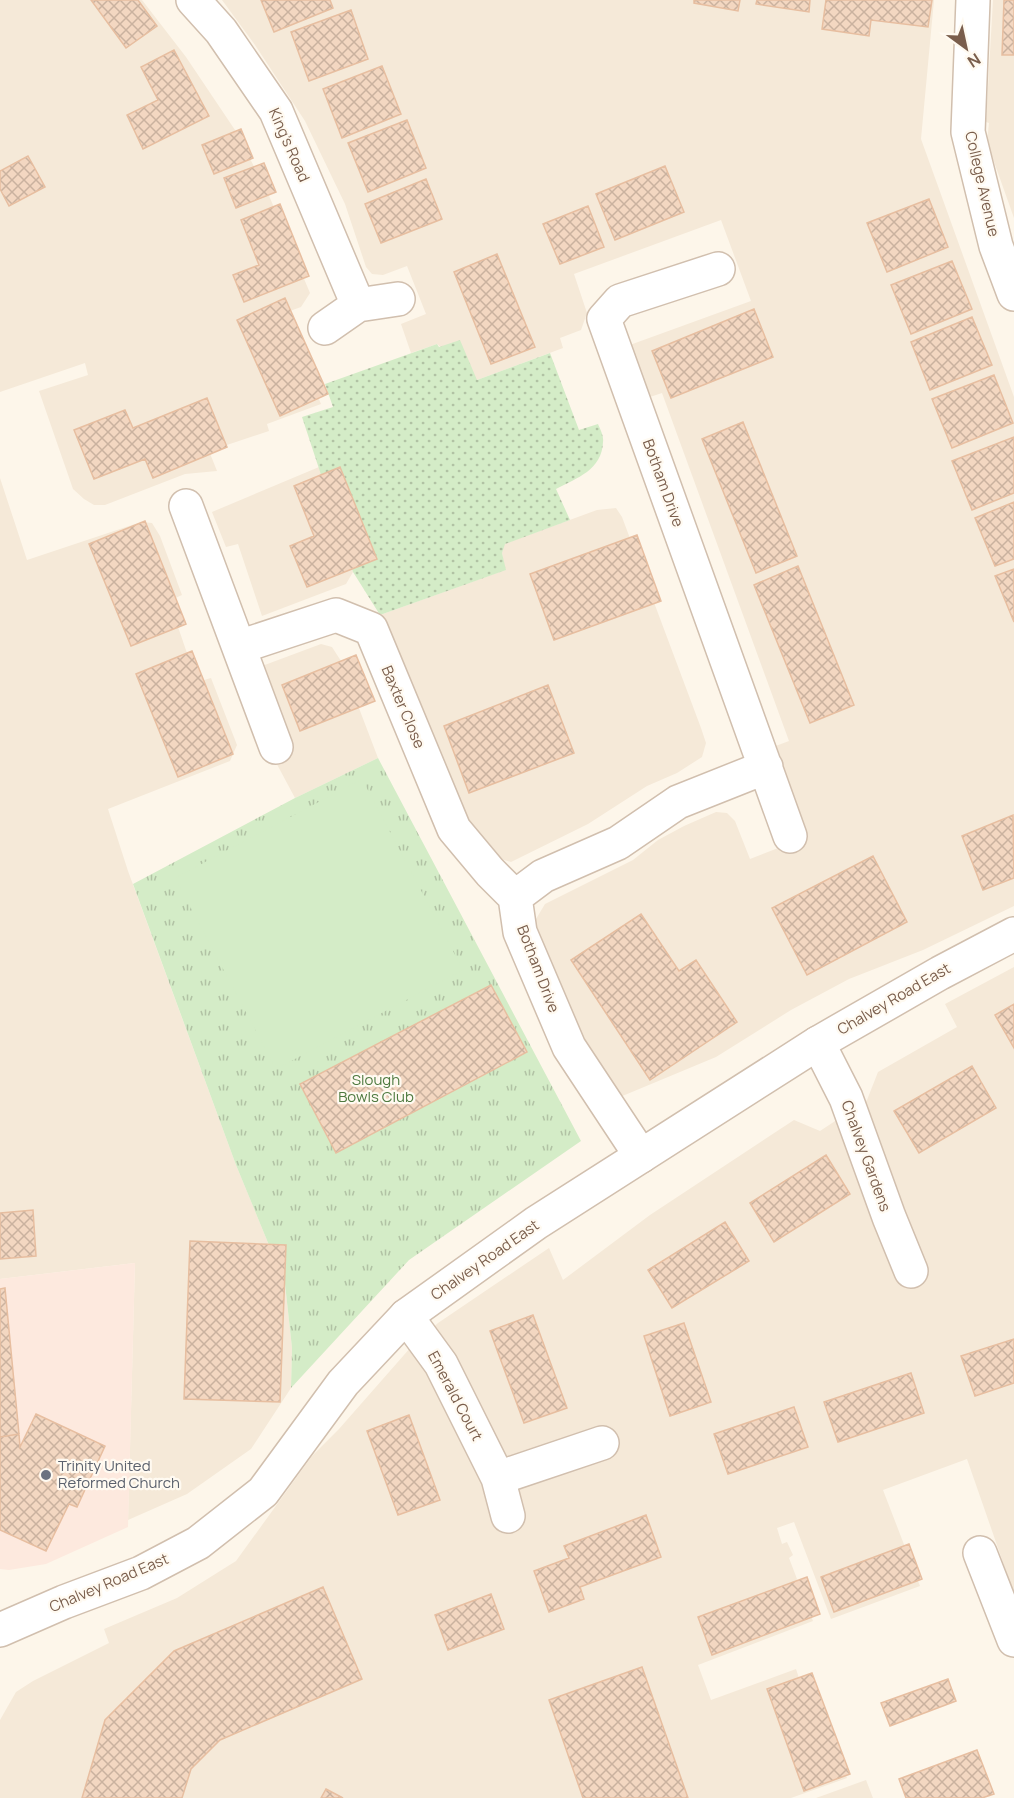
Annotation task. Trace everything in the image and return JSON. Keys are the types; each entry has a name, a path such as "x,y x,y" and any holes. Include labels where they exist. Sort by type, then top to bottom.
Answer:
{"street":[{"name":"King's Road","path":"193,0 221,31 276,111 358,305"},
{"name":"College Avenue","path":"973,0 968,132 996,246 1014,294"},
{"name":"Botham Drive","path":"718,269 620,301 604,319 790,836"},
{"path":"325,328 358,305 398,299"},
{"path":"186,506 276,747"},
{"name":"Baxter Close","path":"239,647 336,615 371,629 454,829 490,872 515,897"},
{"path":"515,897 543,876 618,843 678,802 766,767"},
{"name":"Botham Drive","path":"515,897 520,932 569,1047 641,1156"},
{"name":"Chalvey Road East","path":"0,1630 64,1602 141,1573 198,1543 263,1492 343,1383 406,1316 536,1223 818,1043 940,973 1014,934"},
{"name":"Chalvey Gardens","path":"818,1043 846,1098 911,1271"},
{"name":"Emerald Court","path":"406,1316 441,1364 498,1478 508,1516"},
{"path":"498,1478 602,1443"},
{"path":"980,1553 1014,1640"}],"shaded area":[{"path":"0,0 142,0 186,57 237,133 270,198 310,293 301,307 276,316 321,404 267,424 269,431 209,451 217,471 185,474 105,505 94,505 73,489 39,391 88,375 85,363 0,392"},
{"path":"222,0 934,0 921,139 1014,397 1014,906 923,950 849,979 791,1010 716,1057 620,1097 574,1029 534,934 536,919 545,904 633,860 658,840 716,812 727,813 735,821 750,859 799,840 765,750 789,741 662,393 647,398 627,346 751,301 721,220 574,274 587,313 581,330 560,338 563,348 477,380 437,344 411,353 401,324 426,314 407,266 383,275 372,274 366,267 345,204 305,121"},
{"path":"993,0 1014,0 1014,218 987,142 989,123 986,122"},
{"path":"319,467 353,572 346,584 262,616 238,544 226,547 212,512"},
{"path":"0,478 27,560 141,522 152,523 160,536 182,595 169,601 197,682 211,678 237,745 230,761 108,809 128,871 236,1165 285,1284 292,1348 291,1388 251,1449 187,1494 128,1520 135,1263 0,1279"},
{"path":"616,508 622,517 701,728 706,743 702,757 677,773 647,786 588,824 511,862 491,856 472,831 447,786 380,615 505,570 502,553 504,544 597,510"},
{"path":"321,644 332,647 341,661 378,758 295,798 272,755 262,666"},
{"path":"1014,967 1014,1594 967,1459 883,1490 920,1586 831,1619 794,1522 777,1528 782,1544 787,1542 793,1555 789,1558 813,1621 698,1665 711,1700 796,1669 802,1687 811,1685 847,1778 791,1798 0,1798 0,1720 16,1692 33,1681 109,1643 104,1629 177,1598 236,1561 312,1456 339,1429 411,1347 438,1323 549,1248 563,1280 650,1215 794,1120 820,1131 867,1100 878,1072 957,1027 945,1004"},
{"path":"135,1263 128,1527 46,1564 9,1570 0,1569 0,1279"},
{"path":"866,1780 873,1798 816,1798"}],"green space":[{"path":"460,340 477,380 550,353 579,430 598,424 603,437 602,452 587,472 556,489 570,520 505,544 502,553 506,570 380,615 353,572 302,417 333,407 325,384 437,344 439,347"},
{"name":"Slough Bowls Club","path":"378,758 581,1141 409,1260 291,1388 292,1348 285,1284 236,1165 133,884 295,798"},
{"path":"362,779 463,970 276,1069 175,878"}],"building":[{"path":"91,0 138,0 157,26 126,48"},
{"path":"261,0 330,0 333,8 274,32"},
{"path":"694,0 740,0 738,11 694,3"},
{"path":"757,0 810,0 809,12 756,4"},
{"path":"826,0 932,0 928,27 871,20 869,36 822,29"},
{"path":"1004,0 1014,0 1014,55 1002,55"},
{"path":"351,10 368,59 309,81 291,32"},
{"path":"174,50 209,116 143,149 127,115 158,100 141,67"},
{"path":"382,66 401,114 342,138 323,89"},
{"path":"407,120 426,168 368,192 348,143"},
{"path":"241,129 253,158 214,174 202,145"},
{"path":"28,156 45,187 9,206 0,189 0,171"},
{"path":"264,163 276,192 236,208 224,178"},
{"path":"665,166 684,212 615,240 596,194"},
{"path":"426,179 442,219 381,243 365,204"},
{"path":"929,199 948,247 887,272 867,223"},
{"path":"280,204 309,276 244,302 233,275 259,265 241,220"},
{"path":"588,206 604,247 560,264 543,224"},
{"path":"497,254 535,347 491,364 454,272"},
{"path":"952,261 972,309 911,334 891,285"},
{"path":"285,298 328,394 280,416 237,320"},
{"path":"754,309 773,357 671,398 652,351"},
{"path":"972,317 992,365 930,390 911,342"},
{"path":"994,375 1013,423 952,448 932,399"},
{"path":"207,398 227,447 153,478 145,459 94,479 74,430 125,410 133,428"},
{"path":"743,422 797,556 756,573 702,439"},
{"path":"1014,437 1014,493 972,510 952,461"},
{"path":"340,467 377,559 307,587 290,546 314,536 294,486"},
{"path":"1014,502 1014,559 995,566 975,518"},
{"path":"145,521 186,624 131,646 89,544"},
{"path":"637,535 661,601 554,640 530,574"},
{"path":"798,566 854,705 810,723 754,585"},
{"path":"1014,569 1014,622 995,576"},
{"path":"192,651 233,754 178,777 136,674"},
{"path":"356,655 375,701 300,731 282,685"},
{"path":"548,685 574,753 469,793 444,726"},
{"path":"1013,815 1014,878 983,890 962,836"},
{"path":"873,856 907,922 807,975 772,908"},
{"path":"641,914 679,971 696,960 737,1022 650,1080 571,960"},
{"path":"491,985 527,1052 336,1153 300,1084"},
{"path":"1014,1004 1014,1048 995,1015"},
{"path":"972,1066 996,1108 919,1153 894,1111"},
{"path":"826,1155 850,1194 774,1242 750,1203"},
{"path":"33,1210 36,1256 0,1259 0,1213"},
{"path":"725,1222 749,1261 672,1308 648,1270"},
{"path":"190,1241 286,1245 280,1402 184,1399"},
{"path":"5,1288 19,1434 0,1437 0,1289"},
{"path":"533,1315 567,1408 524,1423 490,1331"},
{"path":"684,1323 711,1402 670,1416 644,1336"},
{"path":"1014,1339 1014,1383 975,1396 961,1356"},
{"path":"911,1373 924,1413 838,1442 824,1402"},
{"path":"794,1407 808,1447 728,1474 714,1434"},
{"name":"Trinity United Reformed Church","path":"36,1414 105,1446 77,1507 69,1504 46,1551 0,1530 0,1437 19,1434 20,1447"},
{"path":"409,1415 440,1500 398,1515 367,1431"},
{"path":"646,1515 661,1557 580,1587 584,1599 549,1612 534,1571 569,1558 564,1546"},
{"path":"909,1544 922,1579 834,1612 821,1577"},
{"path":"807,1577 820,1614 712,1655 698,1617"},
{"path":"323,1587 362,1679 220,1740 191,1769 182,1798 82,1798 105,1720 174,1651"},
{"path":"491,1594 504,1629 448,1650 435,1615"},
{"path":"642,1667 688,1798 583,1798 549,1700"},
{"path":"812,1673 850,1774 804,1791 767,1689"},
{"path":"948,1679 956,1701 890,1726 881,1703"},
{"path":"977,1750 994,1794 982,1798 906,1798 899,1779"},
{"path":"326,1789 343,1798 321,1798"}],"place":[{"name":"Trinity United Reformed Church","path":"46,1475"}]}
